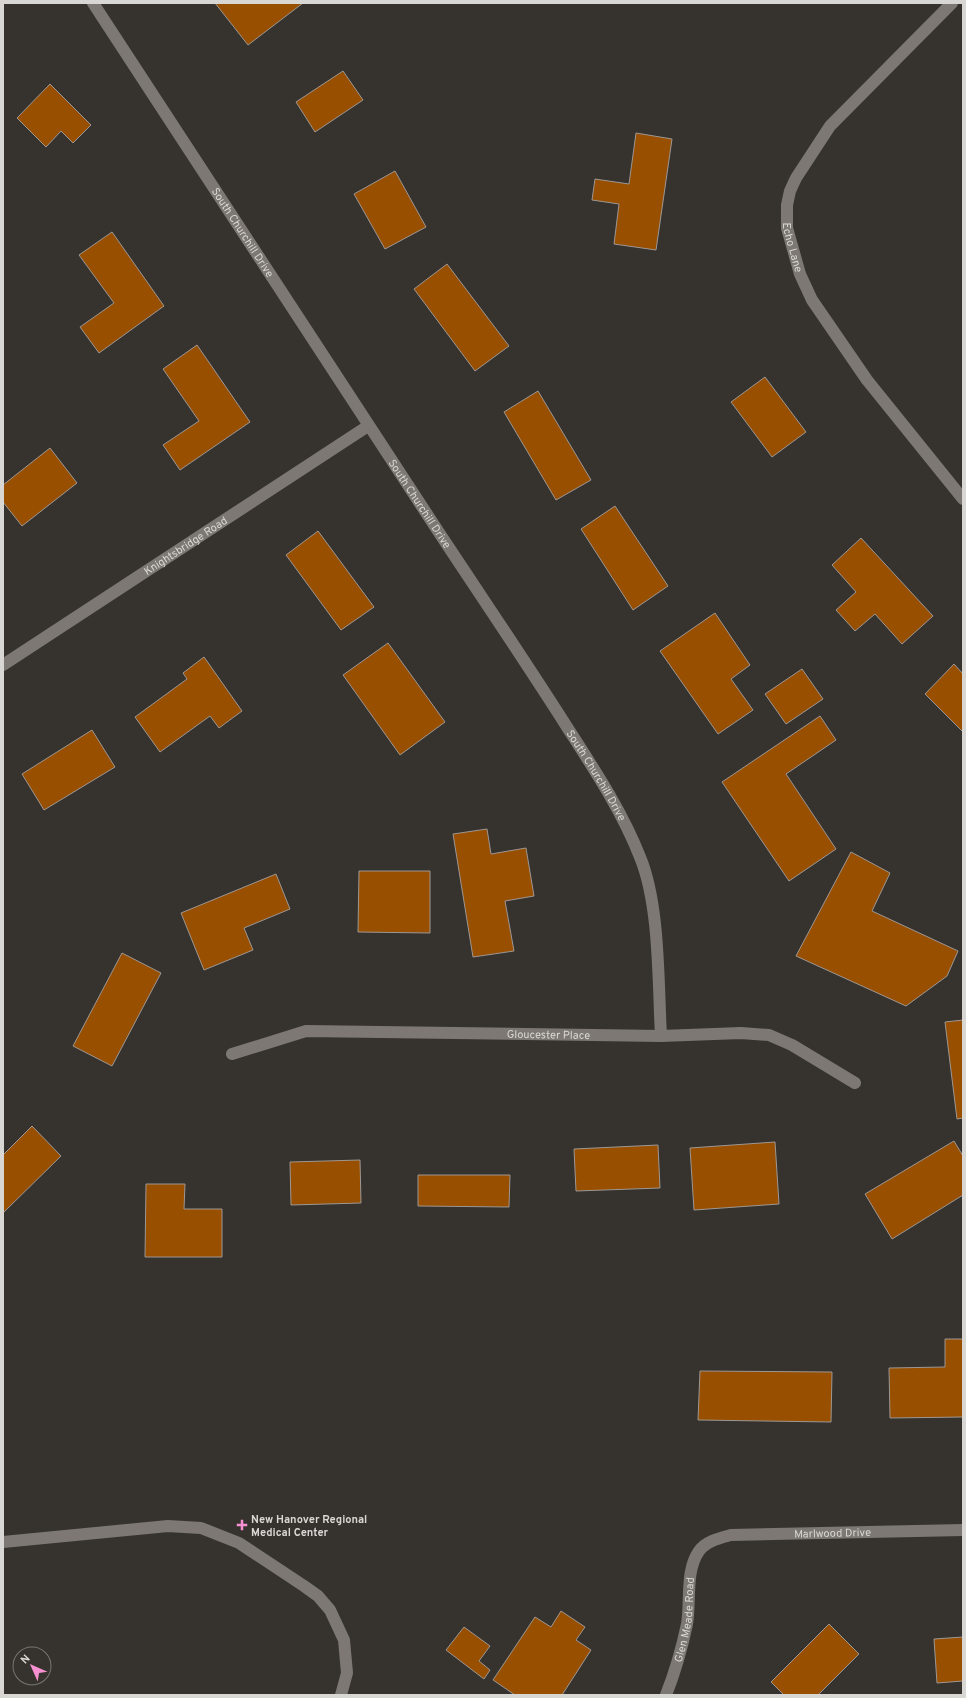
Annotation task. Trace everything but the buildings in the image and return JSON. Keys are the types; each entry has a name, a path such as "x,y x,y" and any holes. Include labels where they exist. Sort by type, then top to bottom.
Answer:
{"street":[{"name":"South Churchill Drive","path":"93,3 213,184 368,426 537,681 616,805 642,860 650,893 655,937 661,1036"},
{"name":"Echo Lane","path":"952,3 830,126 796,178 787,205 787,228 800,274 812,300 867,380 963,499"},
{"name":"Knightsbridge Road","path":"3,665 368,426"},
{"name":"Gloucester Place","path":"232,1054 306,1032 661,1036 741,1033 769,1035 792,1045 855,1083"},
{"path":"3,1542 168,1526 201,1528 239,1544 318,1596 330,1610 344,1640 347,1673 341,1695"},
{"name":"Marlwood Drive","path":"704,1545 713,1540 731,1535 963,1530"},
{"name":"Glen Meade Road","path":"666,1695 676,1670 687,1623 692,1564 704,1545"}],"place":[{"name":"New Hanover Regional Medical Center","path":"242,1525"}]}
